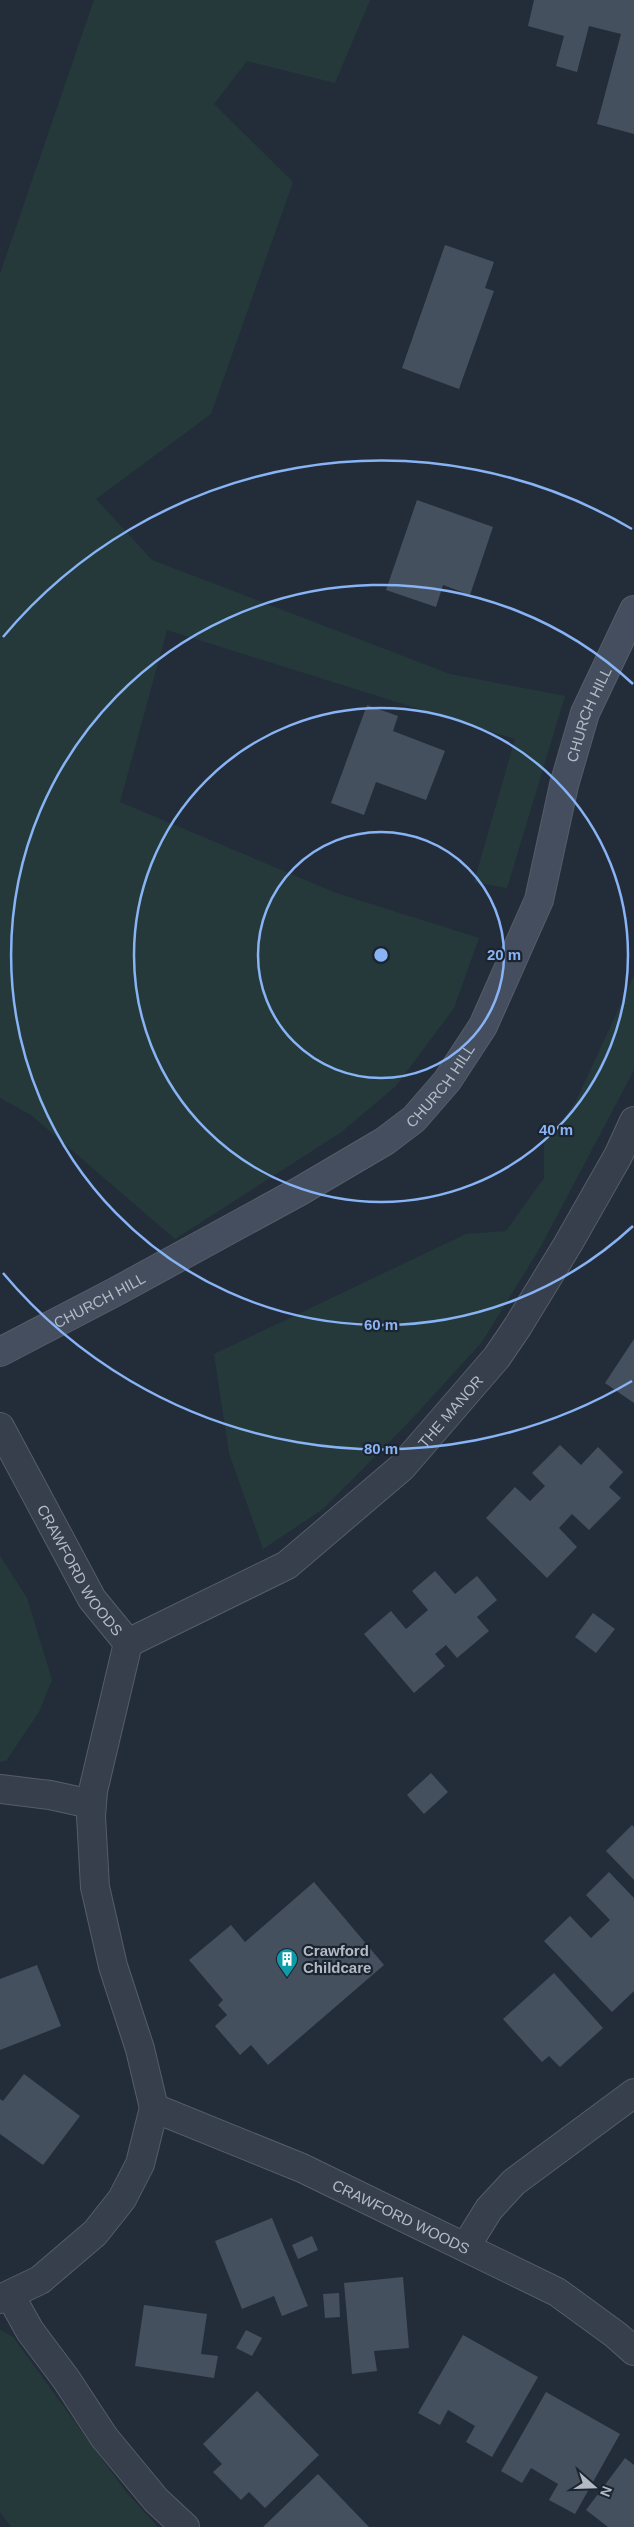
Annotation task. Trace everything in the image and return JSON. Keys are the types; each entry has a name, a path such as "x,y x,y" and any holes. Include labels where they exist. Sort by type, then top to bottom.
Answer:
{"street":[{"name":"CHURCH HILL","path":"0,1352 283,1201 385,1140 414,1119 447,1081 483,1026 539,900 564,785 585,713 634,610"},
{"name":"THE MANOR","path":"128,1643 287,1565 402,1467 497,1357 518,1326 573,1236 618,1156 634,1122"},
{"name":"CRAWFORD WOODS","path":"0,1427 92,1599 128,1643 90,1804 95,1886 113,1966 140,2049 154,2108 140,2164 122,2199 95,2233 69,2258 40,2280 5,2297 66,2379 104,2437 156,2500 185,2527"},
{"path":"0,1789 50,1795 90,1804"},
{"path":"466,2246 489,2209 514,2182 634,2093"},
{"name":"CRAWFORD WOODS","path":"154,2108 302,2168 466,2246 557,2292 616,2335 634,2351"}],"green space":[{"path":"94,0 370,0 335,83 247,61 214,104 293,182 211,414 96,499 152,560 450,674 565,696 507,888 474,882 515,739 167,630 120,802 336,893 479,938 454,1008 396,1086 340,1133 175,1239 31,1115 0,1098 0,274"},
{"path":"634,976 634,1070 541,1246 482,1342 409,1422 323,1509 263,1549 229,1453 214,1354 466,1234 506,1231 544,1178 544,1144 575,1103"},
{"path":"0,1556 27,1598 52,1680 39,1712 6,1761 0,1762"},
{"path":"0,2330 13,2337 126,2492 158,2527 11,2527 0,2512"}],"building":[{"path":"534,0 634,0 634,134 597,124 621,34 589,26 577,72 556,66 564,36 528,26"},
{"path":"445,245 494,262 485,288 494,291 459,389 402,368"},
{"path":"417,500 493,527 470,595 443,585 436,607 386,590"},
{"path":"367,705 398,716 393,731 445,751 426,800 376,782 364,815 331,803"},
{"path":"634,1339 634,1403 605,1383"},
{"path":"560,1445 581,1465 598,1447 623,1472 609,1487 621,1498 589,1530 572,1514 559,1528 577,1547 547,1578 486,1518 515,1487 530,1501 545,1486 532,1473"},
{"path":"435,1571 455,1594 477,1576 497,1600 477,1617 489,1631 457,1658 446,1645 435,1654 445,1666 414,1693 364,1634 391,1611 406,1629 428,1610 412,1591"},
{"path":"593,1613 615,1629 596,1653 575,1637"},
{"path":"431,1773 448,1792 424,1814 407,1795"},
{"path":"632,1825 634,1827 634,1880 606,1851"},
{"path":"609,1872 634,1898 634,1991 612,2012 544,1941 570,1916 591,1938 610,1920 586,1895"},
{"name":"Crawford Childcare","path":"314,1882 384,1965 268,2065 251,2045 240,2055 215,2026 227,2015 218,2005 223,2000 189,1960 231,1925 245,1942"},
{"path":"37,1965 61,2026 0,2050 0,1979"},
{"path":"554,1973 603,2028 560,2067 549,2056 542,2062 503,2019"},
{"path":"24,2074 80,2116 43,2165 0,2134 0,2099 3,2101"},
{"path":"272,2218 308,2306 282,2316 274,2296 242,2309 215,2241"},
{"path":"312,2236 318,2250 298,2259 292,2245"},
{"path":"403,2277 409,2348 374,2351 377,2371 352,2374 344,2283"},
{"path":"339,2293 340,2317 325,2318 323,2294"},
{"path":"144,2305 207,2314 201,2354 218,2356 214,2378 135,2366"},
{"path":"246,2330 262,2338 252,2356 236,2348"},
{"path":"463,2335 538,2377 492,2457 466,2442 475,2426 448,2410 440,2425 418,2413"},
{"path":"257,2391 319,2455 265,2508 249,2492 241,2500 213,2472 222,2464 203,2444"},
{"path":"546,2392 620,2434 575,2514 549,2500 558,2484 531,2468 522,2483 501,2471"},
{"path":"625,2458 634,2465 634,2527 608,2527 586,2510"},
{"path":"318,2474 369,2527 263,2527"}],"place":[{"name":"Crawford Childcare","path":"287,1978"}]}
